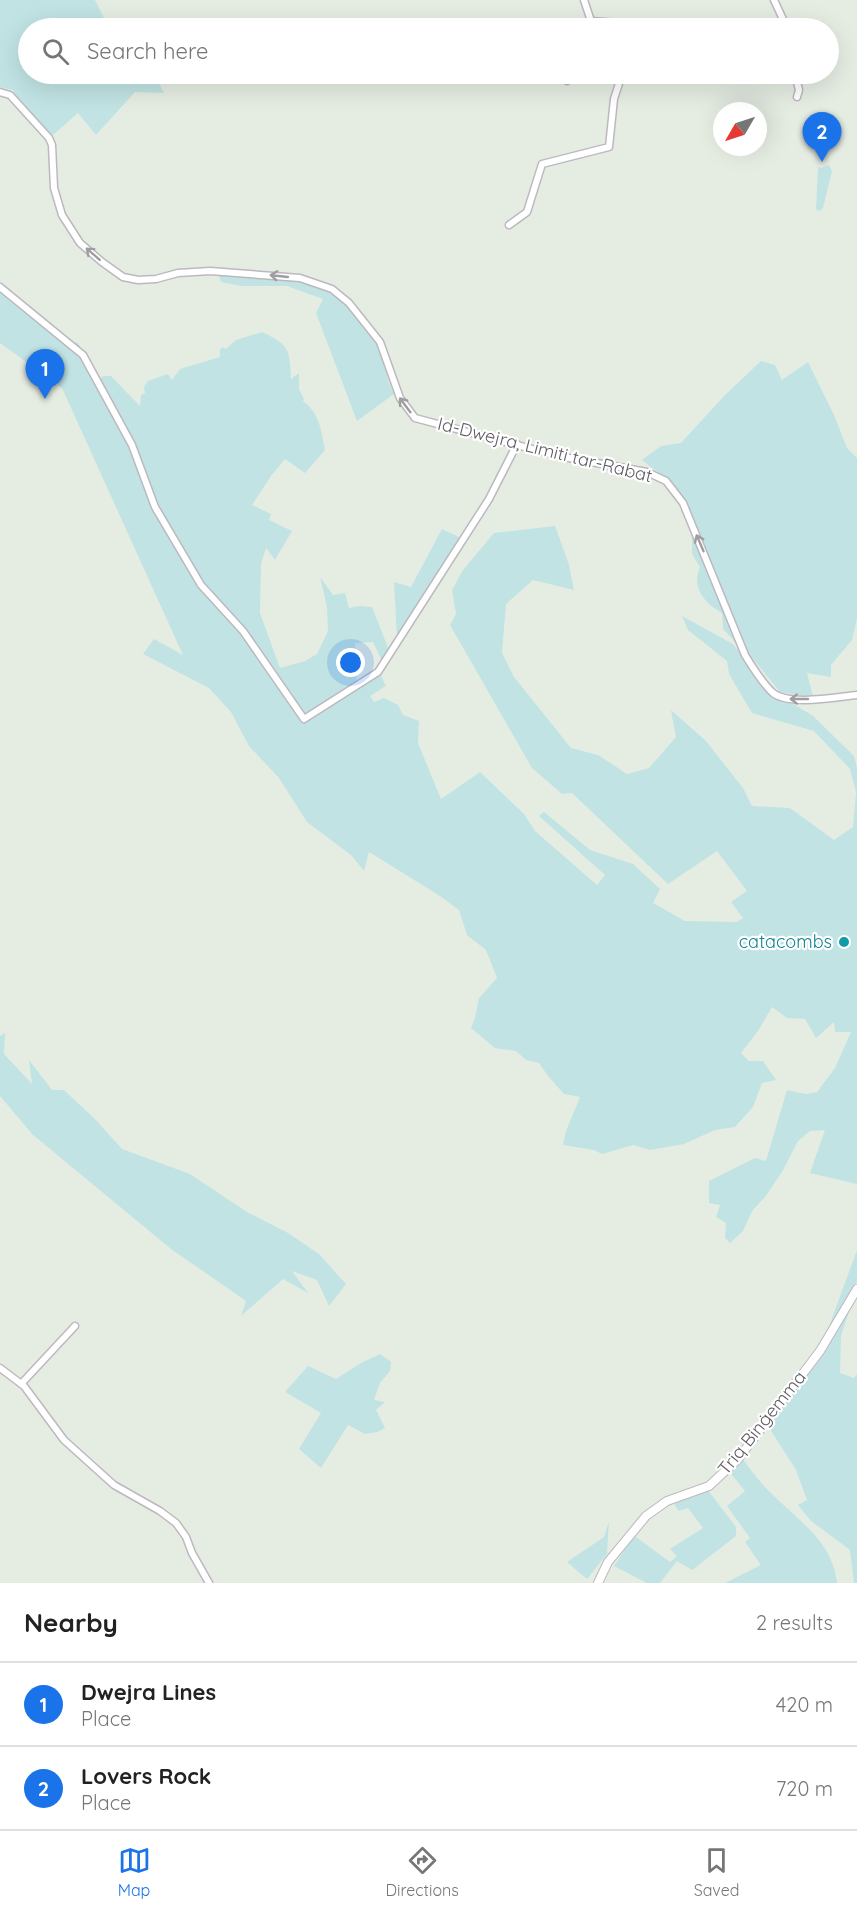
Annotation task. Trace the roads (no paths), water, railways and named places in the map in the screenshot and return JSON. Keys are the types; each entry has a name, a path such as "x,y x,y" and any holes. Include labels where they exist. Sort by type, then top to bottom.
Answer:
{"street":[{"path":"584,0 590,18"},
{"path":"774,0 782,18"},
{"path":"509,225 527,212 542,165 609,147 614,99 619,84"},
{"path":"797,97 798,84"},
{"name":"Id-Dwejra, Limiti tar-Rabat","path":"0,92 10,95 49,138 52,145 54,188 62,215 68,225 80,243 123,277 138,280 156,279 178,273 222,271 300,278 332,289 349,303 380,342 400,398 415,418 558,456 647,472 666,482 682,504 745,655 758,676 774,693 785,699 857,695"},
{"path":"0,287 83,355 132,445 155,507 201,585 243,631 304,719 378,672 489,499 517,444"},
{"name":"Triq Binġemma","path":"598,1583 608,1562 646,1516 666,1501 709,1486 738,1459 820,1351 857,1289"},
{"path":"21,1384 75,1326"},
{"path":"0,1368 21,1384 64,1440 80,1455 119,1489 145,1502 176,1523 186,1537 209,1583"}],"place":[{"name":"Lovers Rock","path":"822,162"},
{"name":"Dwejra Lines","path":"45,399"},
{"name":"catacombs","path":"844,942"}]}
